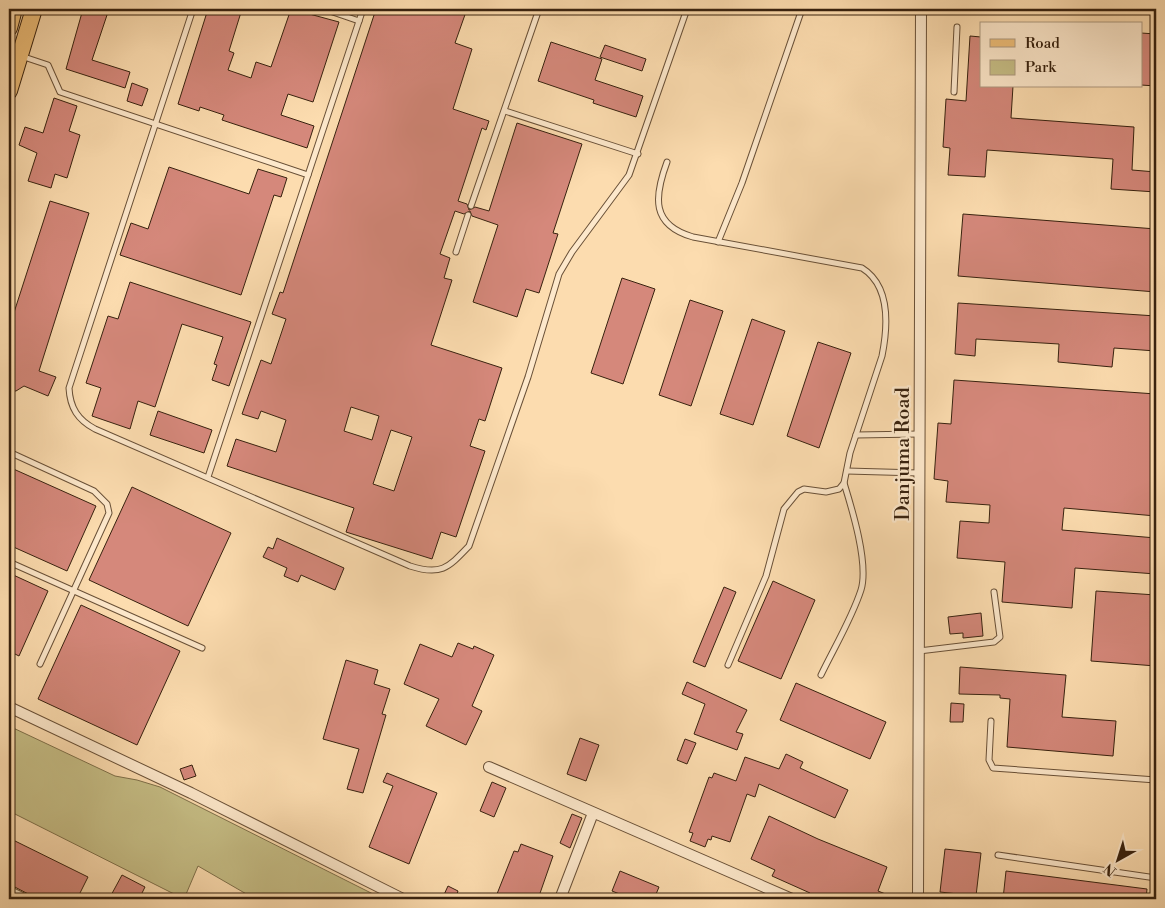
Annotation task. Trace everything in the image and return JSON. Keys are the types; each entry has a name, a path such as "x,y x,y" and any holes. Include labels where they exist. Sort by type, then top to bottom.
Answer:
{"main road":[{"path":"9,28 14,9"},
{"path":"11,80 34,9"}],"street":[{"name":"Danjuma Road","path":"918,899 922,9"},
{"path":"9,707 191,793 403,899"},
{"path":"489,767 792,899"},
{"path":"560,899 593,813"}],"lane":[{"path":"193,9 69,388 70,400 83,422 410,566 429,572 450,566 469,546 528,377 559,274 572,252 629,175 638,154 687,9"},
{"path":"324,9 359,20"},
{"path":"208,477 363,9"},
{"path":"471,206 539,9"},
{"path":"718,242 742,183 802,9"},
{"path":"954,92 956,27"},
{"path":"20,56 48,65 60,92 308,175"},
{"path":"505,111 638,154"},
{"path":"667,162 658,188 658,203 663,219 670,228 680,233 718,242 847,263 862,268 872,274 880,284 885,304 885,342 856,435 844,483 839,489 826,492 804,489 798,492 784,508 766,576 728,665"},
{"path":"456,252 468,215"},
{"path":"856,435 919,434"},
{"path":"9,452 94,491 107,504 109,513 40,664"},
{"path":"847,471 919,472"},
{"path":"821,674 861,589 861,558 856,523 844,483"},
{"path":"9,562 202,648"},
{"path":"918,651 994,642 1000,637 994,592"},
{"path":"991,721 989,760 993,768 1156,780"},
{"path":"998,855 1156,878"},
{"path":"9,889 30,899"}],"green space":[{"path":"9,726 115,776 160,787 383,899 255,899 198,866 184,899 9,811"}],"building":[{"path":"83,9 109,9 92,60 130,72 125,88 66,69"},
{"path":"208,9 242,9 229,51 234,53 228,70 251,78 256,62 271,67 291,9 339,22 313,102 288,94 281,115 314,126 307,148 222,120 224,115 200,107 199,111 178,104"},
{"path":"376,9 467,9 455,43 472,49 453,109 489,121 486,130 482,128 458,201 467,204 469,210 475,207 489,211 517,123 582,144 553,233 558,234 539,293 526,289 517,317 473,302 498,225 472,216 470,211 464,214 455,211 440,254 450,258 444,278 452,280 431,345 502,368 485,421 479,419 470,446 485,451 456,537 441,532 432,559 346,532 354,508 227,466 236,439 276,452 286,420 261,411 258,419 242,414 261,360 271,364 286,319 272,314 280,292 283,293","holes":["351,407 379,416 372,440 344,431","391,430 412,437 394,491 373,484"]},
{"path":"1142,33 1156,34 1156,86 1142,85"},
{"path":"970,36 980,37 980,88 1013,88 1011,118 1134,127 1132,170 1156,172 1156,192 1111,189 1113,159 987,150 985,177 948,175 950,148 943,147 946,99 966,101"},
{"path":"551,42 602,59 595,80 643,96 636,117 593,103 594,100 538,81"},
{"path":"605,45 646,59 642,71 600,57"},
{"path":"132,83 148,89 142,106 127,101"},
{"path":"54,98 77,106 69,131 80,135 67,178 55,174 51,188 28,181 37,153 19,145 25,127 43,133"},
{"path":"169,167 249,194 258,169 287,178 281,197 274,195 241,295 120,255 131,223 148,229"},
{"path":"50,201 89,213 39,371 56,377 48,396 24,386 16,391 9,391 9,328"},
{"path":"963,214 1156,229 1156,292 958,276"},
{"path":"622,278 655,289 623,384 591,373"},
{"path":"130,282 251,322 229,386 212,380 217,365 214,364 223,337 182,324 155,407 138,401 130,429 92,416 101,388 86,383 108,316 118,319"},
{"path":"690,300 723,311 691,406 659,395"},
{"path":"958,303 1156,316 1156,351 1114,348 1112,367 1058,362 1059,344 976,339 975,356 955,354"},
{"path":"752,319 785,331 753,425 720,414"},
{"path":"818,342 851,353 819,448 787,436"},
{"path":"954,380 1156,394 1156,516 1064,508 1062,530 1156,538 1156,574 1075,568 1072,608 1002,602 1005,562 957,558 960,521 989,523 990,505 946,502 948,481 934,479 938,423 951,424"},
{"path":"158,411 212,430 204,453 150,435"},
{"path":"9,467 96,506 67,571 9,545"},
{"path":"132,487 231,533 188,626 89,580"},
{"path":"277,538 344,568 335,590 301,575 298,582 284,576 287,568 263,557 268,547 273,549"},
{"path":"9,573 48,591 19,656 9,651"},
{"path":"773,581 815,600 781,679 738,661"},
{"path":"724,587 736,592 705,667 693,662"},
{"path":"1096,591 1156,595 1156,666 1091,661"},
{"path":"81,605 180,651 137,745 38,699"},
{"path":"981,613 983,636 963,638 963,633 950,634 948,617"},
{"path":"458,643 473,649 474,646 494,655 472,706 482,711 466,745 426,726 439,699 404,684 420,644 452,657"},
{"path":"346,660 378,670 374,684 390,689 382,714 386,715 363,793 347,789 359,749 323,739"},
{"path":"960,667 1066,675 1062,717 1116,721 1113,756 1007,747 1010,699 1000,698 1000,695 959,694"},
{"path":"687,682 747,710 736,732 743,734 737,750 694,734 705,704 682,694"},
{"path":"796,683 886,722 870,759 780,720"},
{"path":"951,703 964,704 963,722 950,722"},
{"path":"580,738 599,745 586,781 567,774"},
{"path":"685,739 696,743 687,764 677,760"},
{"path":"786,754 803,762 800,768 848,790 835,818 759,784 755,797 747,794 730,842 712,836 711,840 708,839 705,847 690,841 693,833 689,832 709,777 712,778 714,773 736,781 745,757 779,769"},
{"path":"192,765 196,776 184,780 180,769"},
{"path":"387,773 437,793 409,864 369,847 393,786 383,782"},
{"path":"492,782 506,788 494,817 480,811"},
{"path":"572,814 582,818 570,848 560,843"},
{"path":"769,816 818,839 887,867 878,891 898,899 819,899 809,896 810,893 772,876 775,870 751,859"},
{"path":"9,838 88,877 77,899 38,899 9,884"},
{"path":"521,844 553,856 538,899 495,899 514,851 518,852"},
{"path":"945,849 981,853 976,896 940,892"},
{"path":"620,871 659,887 654,899 632,899 612,891"},
{"path":"1006,871 1147,889 1146,899 1003,899"},
{"path":"122,875 145,887 139,899 109,899"},
{"path":"448,886 458,891 455,899 442,899"}]}
